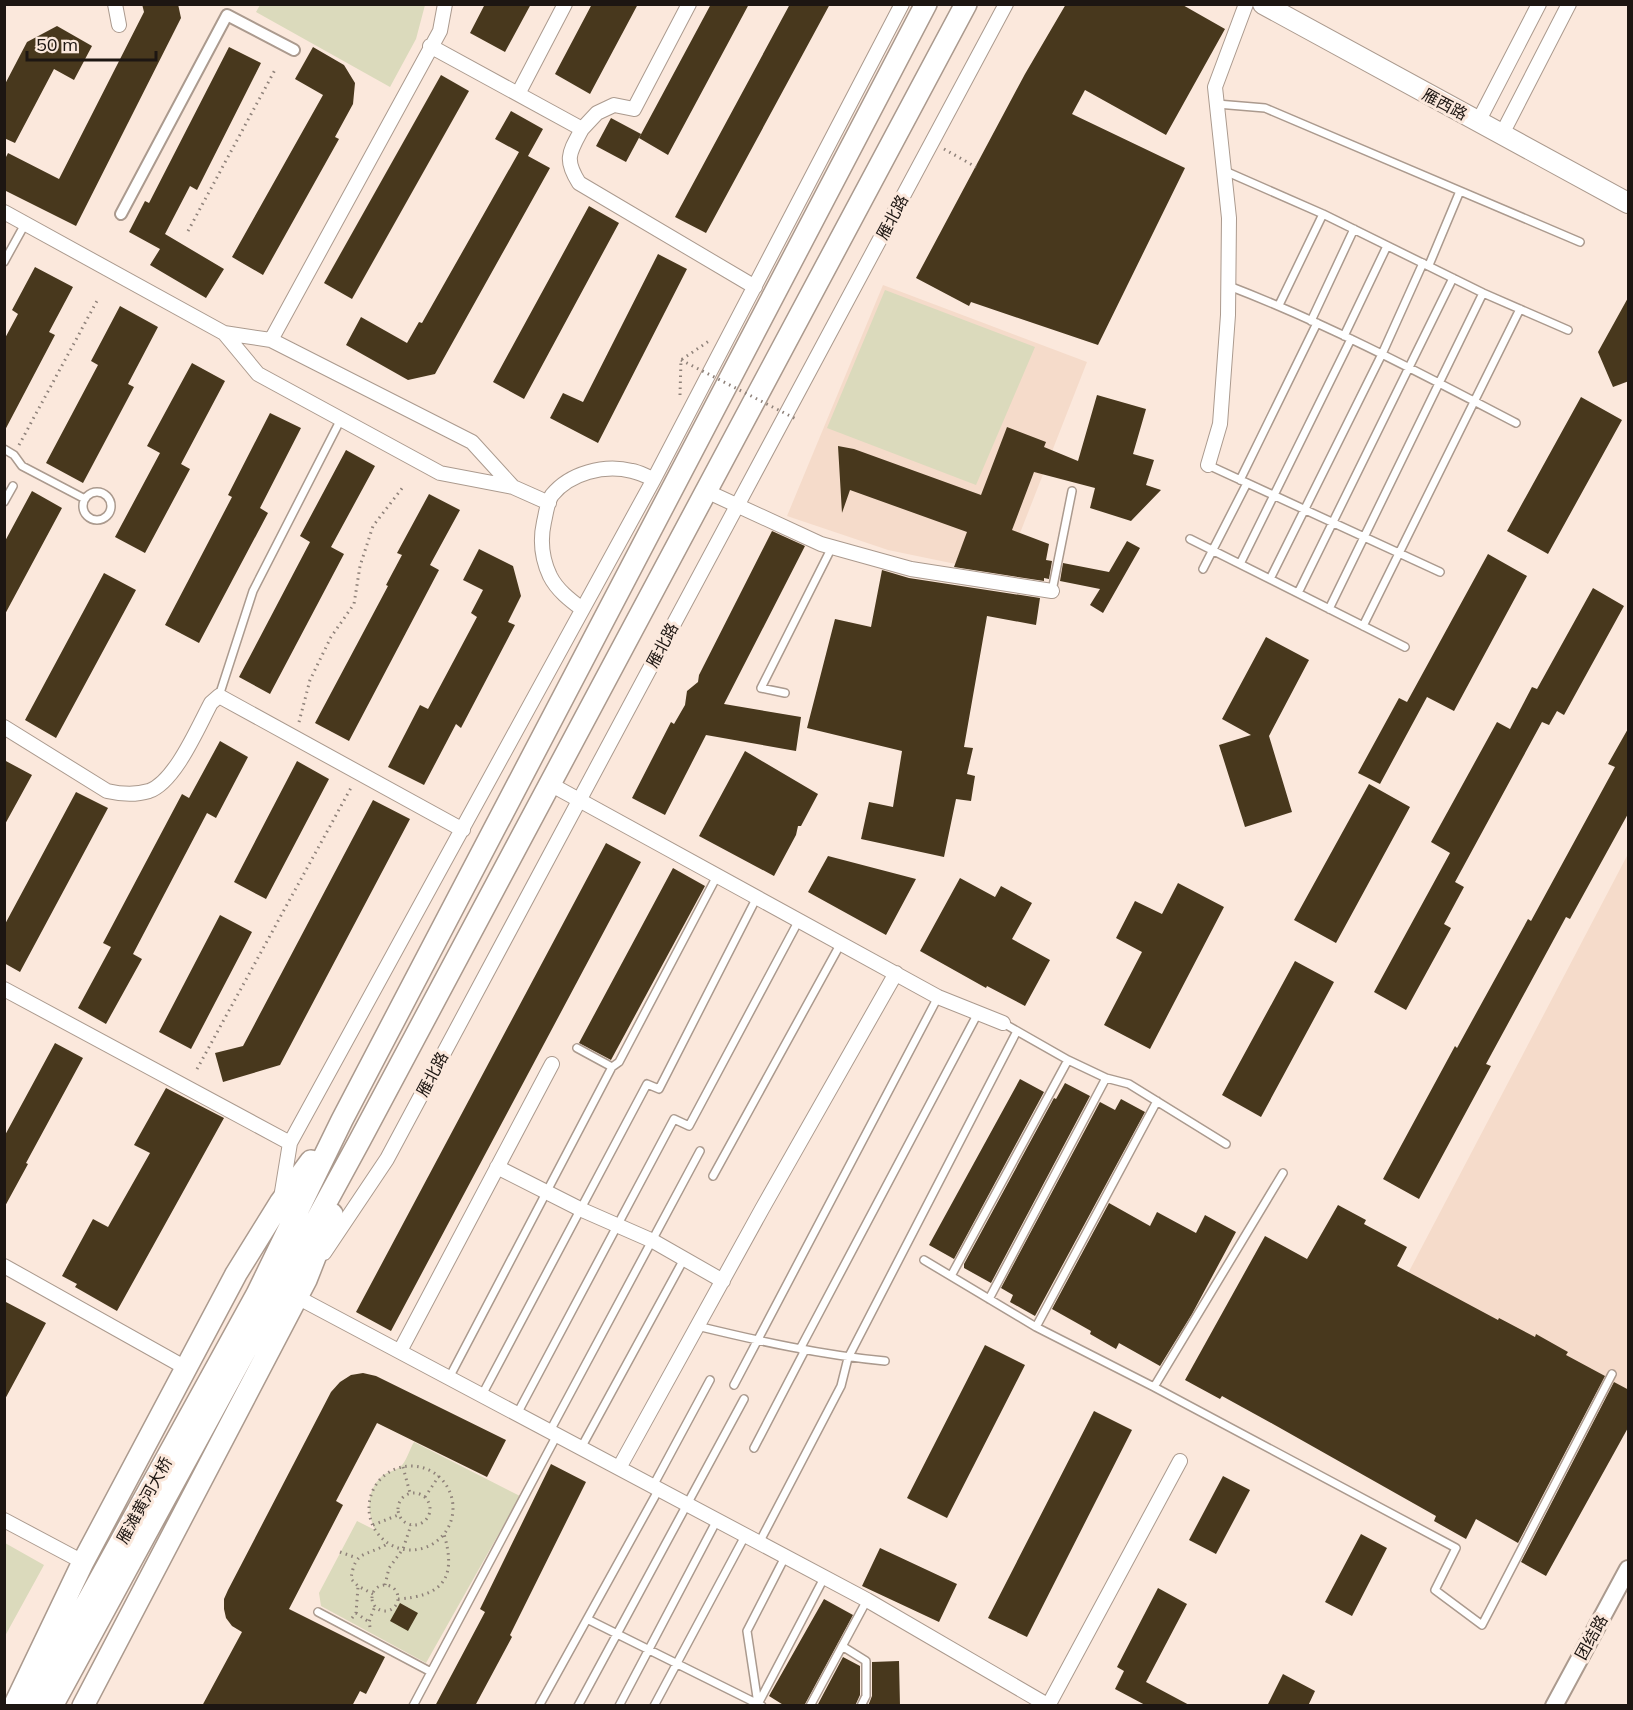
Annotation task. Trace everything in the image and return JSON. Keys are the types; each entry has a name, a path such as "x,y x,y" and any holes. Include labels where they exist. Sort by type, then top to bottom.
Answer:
{"main road":[{"path":"264,1298 342,1120 926,4"},
{"name":"雁北路","path":"360,1140 966,4"},
{"name":"雁西路","path":"1263,4 1629,203"},
{"path":"14,1706 83,1562 236,1274 280,1203 342,1120"},
{"path":"264,1298 360,1140"},
{"path":"83,1706 302,1288 360,1140"},
{"name":"雁滩黄河大桥","path":"30,1706 264,1298"},
{"name":"雁滩黄河大桥","path":"51,1706 264,1298"}],"street":[{"path":"115,4 119,25"},
{"path":"271,340 440,31 445,4"},
{"path":"518,94 566,4"},
{"path":"689,4 634,109 614,105 597,113 582,129 569,154 570,168 579,183 754,286"},
{"path":"280,1203 290,1143 654,479 902,4"},
{"name":"雁北路","path":"302,1288 387,1159 1006,4"},
{"path":"1208,465 1220,424 1229,285 1229,218 1215,87 1246,4"},
{"path":"1478,122 1539,4"},
{"path":"1502,134 1569,4"},
{"path":"121,214 225,10 294,50"},
{"path":"430,46 582,129"},
{"path":"4,212 224,333 271,340 472,442 513,487"},
{"path":"224,333 258,374 440,473 513,487 549,503"},
{"path":"582,609 564,595 550,577 543,555 542,532 550,497 567,482 588,472 610,468 633,471 654,479"},
{"path":"706,491 821,544 911,569 1052,591"},
{"path":"4,727 107,791 123,794 151,790 172,773 211,703 219,696 463,830"},
{"path":"550,784 938,997 1003,1023"},
{"path":"619,1468 897,973"},
{"path":"4,989 290,1143"},
{"path":"400,1351 552,1064"},
{"path":"497,1167 580,1209 653,1241 723,1281"},
{"path":"4,1266 186,1368"},
{"path":"302,1288 400,1351 867,1600 1048,1705 1180,1461"},
{"path":"4,1520 83,1562"},
{"name":"团结路","path":"1554,1706 1629,1569"}],"lane":[{"path":"1217,104 1264,108 1580,242"},
{"path":"1225,171 1323,214 1483,293 1568,330"},
{"path":"1270,579 1460,191"},
{"path":"1279,305 1323,214"},
{"path":"4,262 25,224"},
{"path":"1203,569 1354,229"},
{"path":"1240,564 1348,338 1387,246"},
{"path":"1298,593 1453,278"},
{"path":"1229,285 1279,305 1382,354 1516,423"},
{"path":"1329,609 1483,293"},
{"path":"1363,626 1520,309"},
{"path":"219,696 253,591 341,419"},
{"path":"4,449 14,455 22,466 85,499"},
{"path":"1208,465 1440,572"},
{"path":"4,502 13,486"},
{"path":"1052,591 1072,491"},
{"path":"97,492 106,495 112,507 108,516 100,520 91,519 83,508 85,499 88,495 97,492"},
{"path":"1190,539 1405,647"},
{"path":"784,693 762,688 832,547"},
{"path":"449,1378 612,1067 619,1062 718,875"},
{"path":"482,1395 647,1084 659,1089 757,897"},
{"path":"517,1414 674,1119 689,1126 800,920"},
{"path":"713,1176 841,943"},
{"path":"734,1385 938,997"},
{"path":"754,1448 802,1350 978,1013"},
{"path":"1003,1023 1068,1060 1106,1078 1129,1084 1226,1144"},
{"path":"759,1543 842,1386 848,1358 1017,1031"},
{"path":"578,1048 612,1067"},
{"path":"951,1276 1068,1060"},
{"path":"989,1299 1106,1078"},
{"path":"1036,1328 1157,1101"},
{"path":"413,1706 700,1151"},
{"path":"1154,1388 1283,1173"},
{"path":"581,1448 684,1259"},
{"path":"924,1260 1036,1328 1456,1548 1435,1590 1482,1625 1612,1374"},
{"path":"698,1326 802,1350 848,1358 885,1361"},
{"path":"539,1706 656,1488 710,1380"},
{"path":"578,1706 744,1399"},
{"path":"619,1706 717,1520"},
{"path":"654,1706 745,1536"},
{"path":"760,1705 747,1631 785,1557"},
{"path":"760,1705 824,1578"},
{"path":"810,1706 867,1600"},
{"path":"318,1612 431,1672"},
{"path":"587,1619 760,1705"},
{"path":"842,1646 866,1661 866,1696 861,1706"}],"path":[{"path":"188,231 276,68"},
{"path":"932,142 976,167"},
{"path":"14,455 98,299"},
{"path":"681,360 798,420"},
{"path":"294,738 310,680 331,637 354,604 360,566 373,526 403,487"},
{"path":"197,1069 359,774"},
{"path":"403,1467 410,1493"},
{"path":"403,1467 423,1467 439,1476 452,1496 454,1510 451,1523 435,1543 423,1549 403,1549 388,1543 375,1531 369,1517 369,1503 373,1488 382,1477 394,1469 403,1467"},
{"path":"425,1497 439,1476"},
{"path":"415,1492 425,1497 430,1506 429,1517 421,1524 411,1526 405,1523 397,1510 401,1499 410,1493 415,1492"},
{"path":"373,1525 398,1515"},
{"path":"385,1585 389,1568 403,1549 411,1526"},
{"path":"398,1599 417,1597 441,1586 448,1572 450,1554 444,1534"},
{"path":"373,1594 358,1586 351,1579 354,1561 365,1553 375,1551 388,1543"},
{"path":"340,1552 357,1558"},
{"path":"369,1622 375,1606 373,1594 377,1587 385,1585 396,1591 398,1599 394,1606 387,1610 375,1606"},
{"path":"347,1628 356,1613 358,1586"},
{"path":"356,1613 369,1622 377,1644"}],"shaded area":[{"path":"883,285 1087,362 1004,574 888,550 787,516"},
{"path":"1628,854 1628,1411 1404,1281"}],"green space":[{"path":"260,4 425,5 416,39 390,87 256,12"},
{"path":"885,290 1035,347 976,485 827,428"},
{"path":"414,1442 520,1496 426,1663 321,1606 319,1593 357,1521 375,1530 369,1509 373,1488 382,1476 402,1465"},
{"path":"5,1543 44,1565 5,1636"}],"building":[{"path":"142,4 178,4 181,18 76,226 4,190 4,161 8,153 59,179 144,12"},
{"path":"485,4 531,4 505,52 470,33"},
{"path":"592,4 638,4 590,94 555,74"},
{"path":"711,4 749,4 668,155 639,138"},
{"path":"790,4 830,4 706,233 675,217"},
{"path":"1066,4 1181,4 1225,29 1166,135 1085,90 1072,114 1185,168 1098,345 971,302 969,306 916,278 1025,74"},
{"path":"57,26 92,46 74,80 54,69 15,143 4,138 4,86 27,42"},
{"path":"229,47 261,63 197,190 190,186 165,234 224,269 206,298 150,265 160,249 129,232 145,201 149,203"},
{"path":"313,47 344,65 355,83 353,104 335,137 339,139 263,275 232,257 323,95 295,79"},
{"path":"441,75 469,91 352,299 324,283"},
{"path":"511,111 543,129 528,156 550,168 435,374 408,380 346,345 361,317 407,343 419,322 422,323 519,152 495,139"},
{"path":"611,118 641,134 626,162 596,146"},
{"path":"589,206 619,223 524,399 493,382"},
{"path":"658,254 687,269 598,443 550,418 563,393 583,402"},
{"path":"35,267 73,287 49,332 55,335 4,432 4,340 18,314 12,310"},
{"path":"1629,296 1629,381 1613,387 1598,352"},
{"path":"120,306 158,327 128,384 134,387 83,483 46,463 98,365 91,361"},
{"path":"192,363 225,381 181,464 190,469 145,553 115,537 160,453 147,446"},
{"path":"1097,395 1146,409 1133,454 1154,460 1146,485 1161,490 1131,521 1090,508 1095,488 1034,472 1012,530 1049,544 1046,560 1052,561 1049,579 1044,578 1044,581 954,567 967,532 850,490 842,513 838,446 854,449 981,495 1007,427 1046,442 1044,447 1078,461"},
{"path":"1581,397 1622,420 1548,554 1507,531"},
{"path":"270,413 301,428 260,508 268,513 199,643 165,625 232,497 228,495"},
{"path":"346,450 375,466 331,547 344,554 270,694 239,677 310,542 300,536"},
{"path":"32,491 62,508 4,616 4,543"},
{"path":"429,494 460,510 430,565 439,570 349,741 315,723 388,586 386,585 402,555 397,553"},
{"path":"772,531 805,546 724,704 801,717 796,751 706,735 665,815 632,798 671,722 674,724 685,705 687,691 698,682 699,675"},
{"path":"1127,541 1140,548 1103,613 1090,605 1100,589 1060,581 1063,563 1109,572"},
{"path":"479,549 513,566 521,596 508,622 515,625 461,728 456,724 424,785 388,767 420,705 428,709 477,617 471,613 483,590 463,580"},
{"path":"1488,554 1527,576 1454,711 1427,697 1380,784 1358,773 1399,698 1407,702"},
{"path":"882,570 909,578 1040,598 1036,625 987,616 964,747 973,748 967,774 975,776 971,801 956,799 944,857 861,839 869,802 893,807 902,751 807,728 835,619 871,627"},
{"path":"104,573 136,590 56,738 25,720"},
{"path":"1593,588 1624,606 1564,715 1557,711 1549,725 1542,722 1455,882 1464,887 1444,924 1451,928 1406,1010 1374,992 1450,853 1431,842 1497,722 1510,729 1532,687 1537,689"},
{"path":"1266,637 1309,660 1269,736 1292,812 1245,827 1219,745 1251,735 1222,719"},
{"path":"1629,727 1629,812 1570,919 1566,917 1486,1064 1491,1066 1419,1199 1383,1179 1455,1046 1457,1048 1528,919 1531,921 1615,767 1608,764"},
{"path":"220,741 248,757 216,818 207,813 133,954 142,959 106,1024 78,1008 111,947 103,943 182,794 189,798"},
{"path":"745,751 818,794 801,826 798,826 796,835 774,876 699,836"},
{"path":"4,760 32,775 4,826"},
{"path":"297,761 329,779 266,899 234,882"},
{"path":"1369,784 1410,807 1336,943 1294,920"},
{"path":"76,792 108,808 20,972 4,963 4,926"},
{"path":"373,800 410,819 280,1065 223,1082 215,1053 243,1046"},
{"path":"606,843 641,862 391,1331 356,1312"},
{"path":"828,856 916,879 886,935 808,892"},
{"path":"673,868 705,886 611,1060 579,1043"},
{"path":"960,878 995,897 1001,886 1032,903 1012,939 1050,960 1025,1006 987,986 986,988 920,951"},
{"path":"1178,883 1224,907 1150,1049 1104,1025 1142,952 1116,938 1135,901 1162,914"},
{"path":"220,915 252,932 191,1049 159,1032"},
{"path":"1295,961 1334,982 1261,1117 1222,1095"},
{"path":"55,1043 83,1058 4,1208 4,1137"},
{"path":"1020,1079 1044,1092 954,1259 929,1245"},
{"path":"1065,1083 1090,1096 991,1283 964,1268 964,1264 1054,1098 1056,1099"},
{"path":"166,1088 224,1118 117,1311 75,1287 77,1284 62,1276 93,1219 108,1227 150,1153 134,1145"},
{"path":"1121,1099 1145,1112 1035,1316 1010,1302 1013,1295 1001,1288 1100,1102 1115,1110"},
{"path":"1109,1203 1150,1226 1157,1212 1196,1233 1205,1215 1236,1232 1192,1314 1160,1366 1119,1343 1116,1349 1090,1334 1091,1331 1052,1309"},
{"path":"1338,1205 1366,1220 1364,1224 1407,1247 1397,1266 1498,1320 1499,1318 1535,1337 1536,1334 1568,1352 1566,1355 1605,1376 1518,1543 1476,1519 1466,1539 1434,1521 1436,1516 1222,1396 1220,1399 1185,1380 1265,1236 1307,1259"},
{"path":"4,1301 46,1323 4,1401"},
{"path":"985,1345 1025,1365 947,1518 907,1498"},
{"path":"363,1373 376,1376 506,1440 487,1477 377,1423 336,1501 343,1505 289,1609 385,1657 366,1694 360,1691 352,1706 202,1706 242,1632 232,1626 226,1618 224,1599 228,1590 331,1392 351,1375"},
{"path":"1614,1382 1629,1390 1629,1426 1546,1576 1521,1562"},
{"path":"1094,1411 1132,1430 1027,1637 988,1618"},
{"path":"551,1464 586,1482 510,1635 512,1637 475,1706 435,1706 485,1612 480,1609"},
{"path":"1223,1476 1250,1490 1216,1554 1189,1540"},
{"path":"1361,1534 1387,1548 1352,1616 1325,1602"},
{"path":"880,1548 957,1584 939,1622 862,1586"},
{"path":"1158,1588 1187,1604 1146,1682 1191,1706 1147,1706 1115,1689 1124,1671 1117,1667"},
{"path":"824,1599 853,1615 804,1706 785,1706 769,1696"},
{"path":"400,1603 418,1613 408,1631 390,1621"},
{"path":"843,1657 860,1666 860,1695 855,1706 817,1706"},
{"path":"899,1661 900,1706 868,1706 872,1696 872,1662"},
{"path":"1283,1674 1315,1691 1308,1706 1267,1706"}]}
